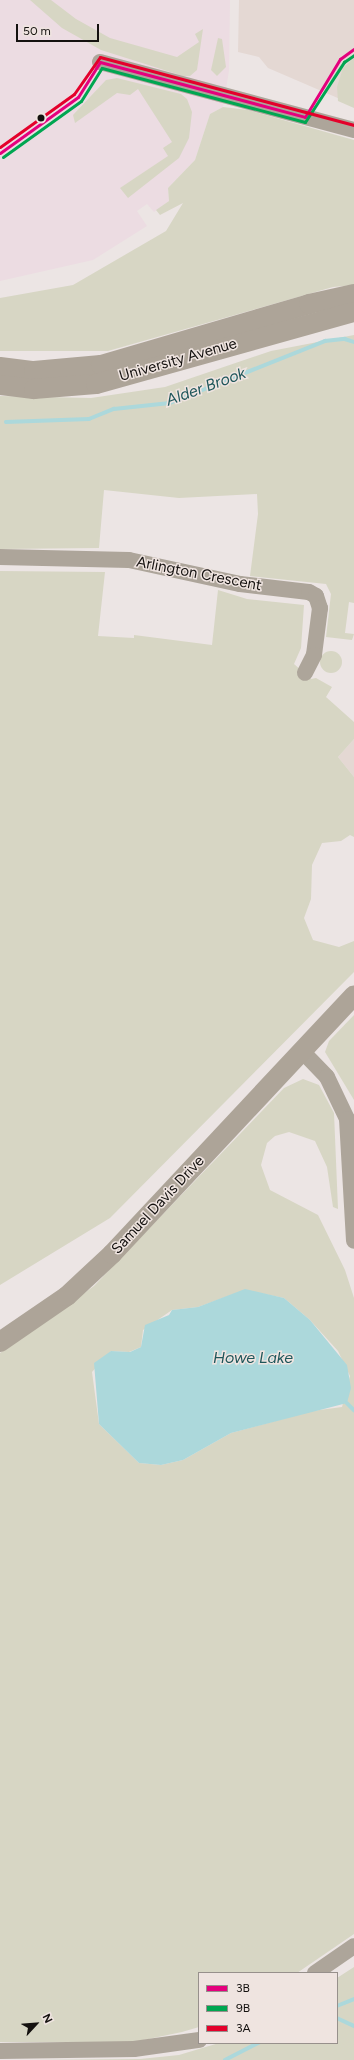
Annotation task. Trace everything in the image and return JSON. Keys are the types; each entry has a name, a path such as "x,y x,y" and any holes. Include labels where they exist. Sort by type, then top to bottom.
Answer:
{"main road":[{"name":"University Avenue","path":"0,367 34,371 101,365 309,304 354,294"},
{"name":"University Avenue","path":"0,384 34,389 96,384 354,312"},
{"name":"Samuel Davis Drive","path":"0,1342 67,1296 112,1254 354,995"}],"street":[{"path":"100,62 354,130"},
{"name":"Arlington Crescent","path":"0,557 123,559 240,584 309,592 316,596 320,608 314,655 305,673"},
{"path":"301,1050 327,1077 347,1119 354,1241"},
{"path":"316,1972 354,1946"},
{"path":"0,2051 142,2048 198,2040"}],"shaded area":[{"path":"0,0 230,0 229,71 223,107 210,114 195,160 168,188 169,201 154,212 147,204 137,211 147,226 93,260 0,281"},
{"path":"239,0 354,0 354,105 268,68 259,57 238,52"},
{"path":"354,739 354,777 338,757"}],"green space":[{"path":"30,0 51,0 76,19 110,38 177,57 199,42 195,34 203,29 197,70 190,76 183,76 101,50 62,28"},
{"path":"218,38 222,39 226,67 217,76 211,70"},
{"path":"354,58 354,108 338,101 337,87 343,68"},
{"path":"117,78 181,94 187,99 192,112 189,138 179,158 128,198 120,188 168,156 163,148 172,142 138,89 130,95 117,93 75,123 73,115 106,80"},
{"path":"223,107 248,110 354,140 354,285 333,287 108,351 0,351 0,298 73,285 166,231 183,203 160,215 156,210 169,201 168,188 195,160 210,114"},
{"path":"354,335 354,603 349,602 345,633 354,634 352,640 326,637 331,594 326,584 250,576 258,514 257,494 179,498 104,490 99,548 0,549 0,396 91,398 165,387 271,351"},
{"path":"0,571 105,572 98,636 134,638 134,635 212,645 218,590 247,599 304,605 301,648 294,664 311,679 316,678 332,687 326,697 354,722 354,739 338,757 354,777 354,837 350,835 341,841 322,843 312,865 311,899 304,918 313,940 339,947 354,941 354,972 110,1218 0,1285"},
{"path":"331,651 339,654 342,662 339,670 331,673 323,670 320,662 323,654"},
{"path":"354,1015 354,1100 325,1052 329,1041"},
{"path":"303,1079 319,1085 334,1113 338,1209 333,1207 327,1167 315,1141 289,1132 275,1136 267,1143 261,1165 270,1190 318,1215 345,1270 354,1298 354,1934 298,1972 198,1972 198,2027 134,2042 0,2042 0,1353 94,1286 284,1088","holes":["245,1290 284,1298 310,1320 338,1351 350,1376 342,1407 312,1411 231,1433 183,1460 161,1465 139,1463 99,1424 92,1372 111,1351 129,1352 141,1347 143,1330 172,1310 198,1307"]},
{"path":"354,1967 354,2060 27,2060 140,2059 179,2055 216,2044 338,2044 338,1977"}],"water":[{"name":"Howe Lake","path":"245,1289 284,1298 310,1320 347,1365 351,1388 347,1403 231,1433 183,1460 161,1465 139,1463 99,1424 94,1363 111,1351 130,1352 141,1347 145,1325 169,1315 172,1310 198,1307"}],"waterway":[{"name":"Alder Brook","path":"6,422 89,419 114,409 170,403 325,341 345,339 354,342"},
{"path":"347,1403 354,1410"},
{"path":"338,2006 354,1999"},
{"path":"338,2018 354,2026"},
{"path":"225,2060 257,2044"}],"transit line":[{"name":"3B","path":"0,153 78,97 100,62 305,117 340,59 354,49"},
{"name":"9B","path":"3,157 81,101 102,68 305,122 344,62 354,55"},
{"name":"3A","path":"0,147 74,94 100,57 354,125"}]}
